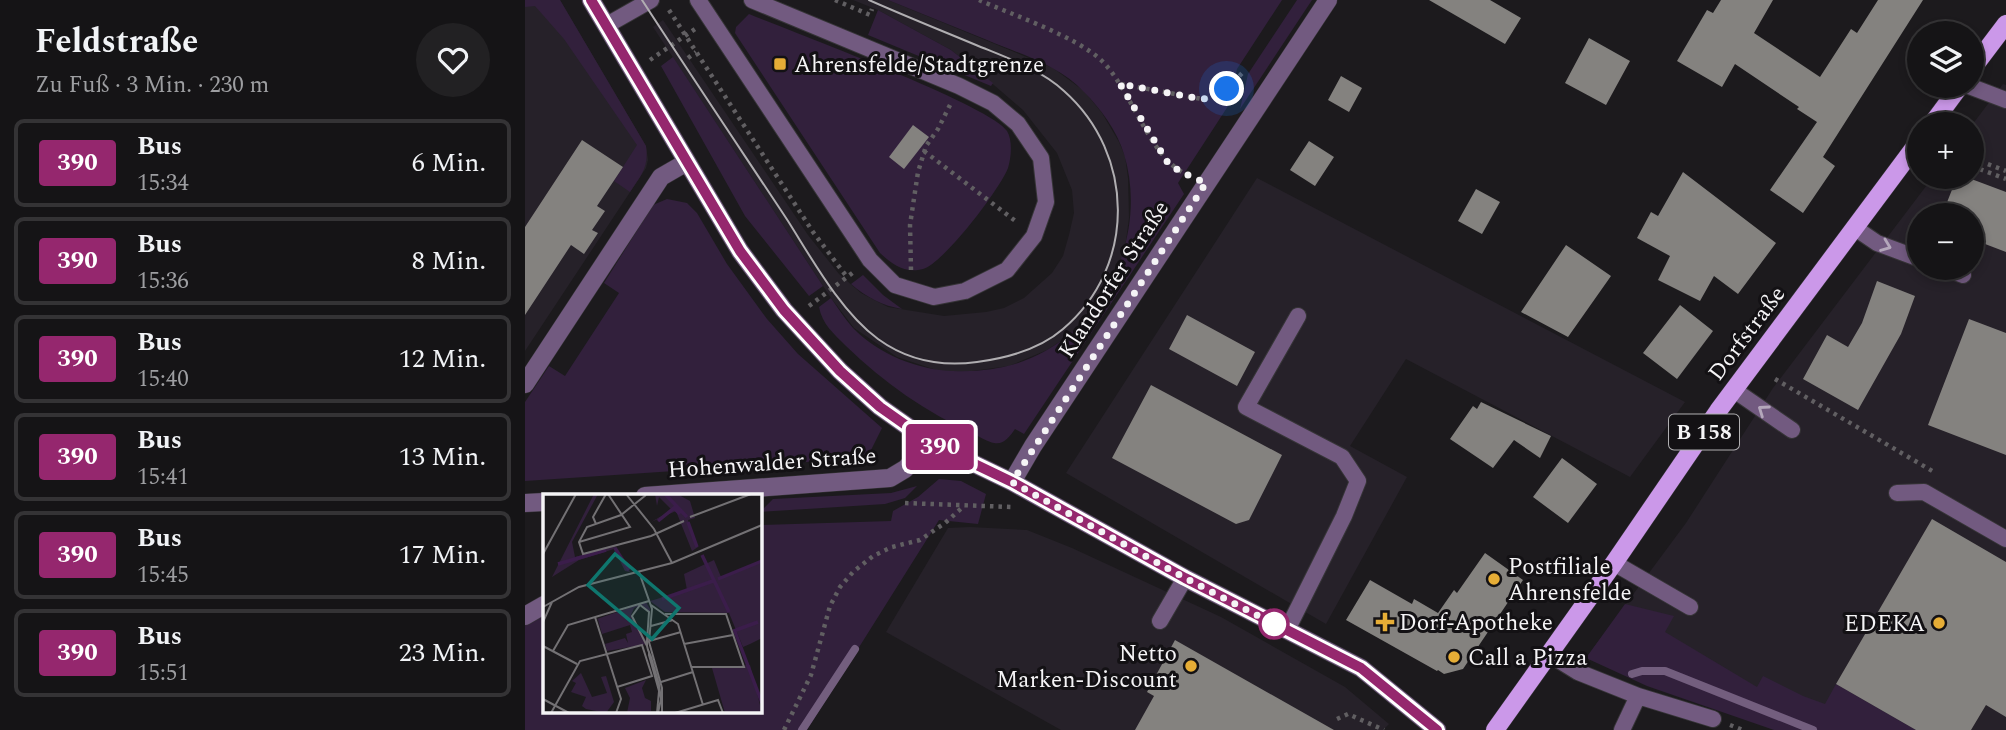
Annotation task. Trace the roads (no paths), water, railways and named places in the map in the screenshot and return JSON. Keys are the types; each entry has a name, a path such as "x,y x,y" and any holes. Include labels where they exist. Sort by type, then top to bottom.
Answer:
{"main road":[{"path":"1984,53 2006,24"},
{"name":"Dorfstraße","path":"1495,730 1734,390 1907,158"}],"street":[{"path":"591,0 740,251 784,310 840,371 880,407 931,443 1017,485 1185,578 1361,668 1437,730"},
{"name":"Klandorfer Straße","path":"1017,485 1206,183 1328,0"},
{"path":"525,384 661,177 687,162"},
{"name":"Hohenwalder Straße","path":"659,494 890,478 905,469 931,443"},
{"path":"525,503 543,502"},
{"path":"525,616 543,606"}],"lane":[{"path":"607,25 651,0"},
{"path":"698,0 870,260 895,285 934,297 965,292 1007,270 1034,236 1046,202 1041,158 1018,124 993,103 959,86 753,0"},
{"path":"1984,92 2006,100"},
{"path":"1855,228 1877,243 1907,254"},
{"path":"1287,630 1344,516 1357,481 1342,457 1246,407 1298,316"},
{"path":"1734,390 1792,430"},
{"path":"1897,493 1924,492 2006,539"},
{"path":"1614,563 1690,607"},
{"path":"1160,621 1185,578"},
{"path":"1549,654 1578,672 1638,696 1713,719"},
{"path":"1622,730 1638,696"}],"waterway":[{"path":"802,730 855,649"},
{"path":"1632,674 1665,671 1813,730"}],"tram line":[{"path":"642,0 828,284 864,328 901,352 938,362 964,363 1023,352 1063,329 1087,303 1104,274 1115,243 1118,210 1114,177 1104,146 1087,117 1064,91 1044,76 869,0"}],"place":[{"name":"Ahrensfelde/Stadtgrenze","path":"780,64"},
{"name":"Postfiliale Ahrensfelde","path":"1494,579"},
{"name":"Dorf-Apotheke","path":"1385,622"},
{"name":"EDEKA","path":"1939,623"},
{"name":"Call a Pizza","path":"1454,657"},
{"name":"Netto Marken-Discount","path":"1191,666"}]}
